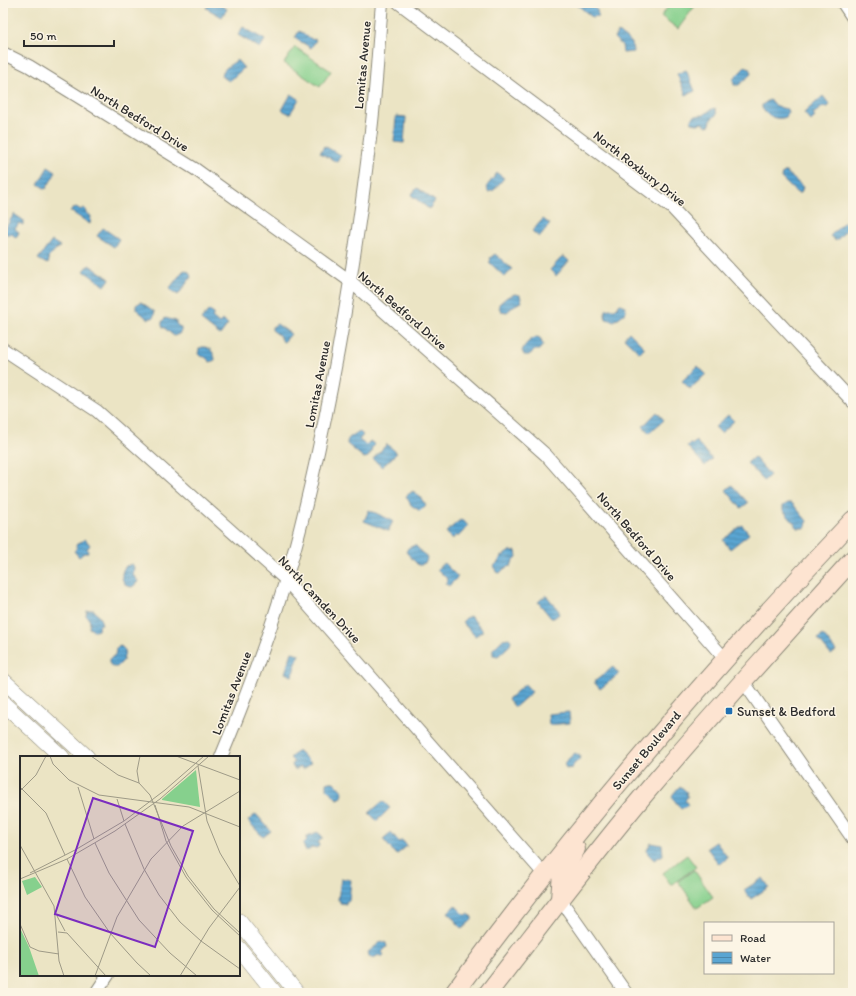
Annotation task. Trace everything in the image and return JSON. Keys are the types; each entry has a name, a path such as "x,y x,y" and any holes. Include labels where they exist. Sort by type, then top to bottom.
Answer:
{"main road":[{"name":"Sunset Boulevard","path":"454,993 544,874 604,801 725,659 853,520"},
{"path":"488,993 560,899 648,790 743,681 853,559"},
{"path":"743,681 742,658 778,600"},
{"path":"684,748 729,681 725,659"},
{"path":"560,899 562,873 604,801"},
{"path":"506,970 550,890 544,874"}],"street":[{"name":"Lomitas Avenue","path":"221,756 238,718 256,669 285,579 300,530 322,432 350,281 370,137 382,3"},
{"name":"North Roxbury Drive","path":"399,3 672,208 853,402"},
{"path":"843,3 853,18"},
{"path":"849,3 853,11"},
{"name":"North Bedford Drive","path":"3,53 29,66 195,169 350,281 546,455 725,659"},
{"name":"North Camden Drive","path":"3,349 97,411 285,579 544,874"},
{"path":"3,680 86,756"},
{"path":"743,681 853,839"},
{"path":"3,703 61,756"},
{"path":"560,899 626,993"},
{"path":"240,922 297,993"},
{"path":"240,949 275,993"},
{"path":"96,993 107,976"}],"green space":[{"path":"671,3 697,3 678,29 661,16"},
{"path":"295,47 331,71 320,87 284,63"},
{"path":"687,855 696,867 671,885 663,873"},
{"path":"694,870 713,897 697,908 678,881"}],"water":[{"path":"209,3 217,3 227,9 222,17 206,8"},
{"path":"575,3 588,3 598,11 599,16 592,17"},
{"path":"243,27 265,40 260,48 238,35"},
{"path":"299,31 313,40 316,40 311,48 295,38"},
{"path":"618,32 632,43 633,52 623,53 622,45 614,38"},
{"path":"237,60 244,68 229,81 221,76 226,68"},
{"path":"745,67 750,69 751,74 739,85 734,85 733,79"},
{"path":"686,70 695,91 686,95 677,74"},
{"path":"291,94 299,99 290,114 282,110"},
{"path":"823,96 830,105 826,108 824,106 813,114 815,117 811,121 804,113"},
{"path":"769,100 772,101 777,107 787,109 788,113 786,117 772,117 764,111 762,105"},
{"path":"715,108 717,114 711,119 710,125 707,126 703,123 692,123 691,120 693,116 704,115"},
{"path":"396,116 406,117 404,143 394,142"},
{"path":"324,146 341,155 337,162 320,153"},
{"path":"48,167 56,172 46,189 38,184"},
{"path":"784,172 786,172 803,187 801,193 797,193 781,178"},
{"path":"497,173 504,178 494,190 488,192 487,186"},
{"path":"417,188 435,201 429,209 411,195"},
{"path":"76,207 81,210 83,208 85,209 86,213 91,216 90,224 70,211"},
{"path":"14,214 23,220 23,225 19,223 15,229 19,232 16,238 12,234 9,235 3,232"},
{"path":"543,219 550,224 539,237 532,231"},
{"path":"844,222 849,227 836,241 830,236"},
{"path":"103,228 119,239 114,247 97,236"},
{"path":"52,241 60,246 48,258 49,262 47,264 38,259"},
{"path":"495,254 512,269 505,277 489,262 491,260 490,258"},
{"path":"563,256 569,261 556,276 550,270"},
{"path":"89,265 110,279 105,286 84,271"},
{"path":"185,270 189,272 191,277 178,295 169,289"},
{"path":"515,294 520,295 522,302 515,305 507,312 501,311 499,304 507,297"},
{"path":"141,302 155,312 153,318 150,318 149,320 136,309 136,305"},
{"path":"620,304 625,306 625,313 614,321 606,319 606,310 615,309"},
{"path":"209,310 214,314 212,317 219,323 222,320 228,324 220,335 201,320"},
{"path":"165,318 176,321 176,324 181,328 179,334 174,336 162,326 162,322"},
{"path":"277,324 291,334 283,342 280,336 272,330 272,327"},
{"path":"629,332 645,348 640,353 624,338"},
{"path":"537,337 540,338 543,345 539,350 535,350 529,355 524,355 522,351 524,346"},
{"path":"202,347 211,350 215,360 210,362 205,357 198,354 199,349"},
{"path":"698,366 706,374 690,389 682,381"},
{"path":"657,412 664,420 649,433 643,426"},
{"path":"728,415 734,421 721,433 715,427"},
{"path":"359,431 363,435 359,440 366,445 370,441 375,445 371,449 372,451 368,457 364,458 347,444 348,439"},
{"path":"696,441 712,459 705,466 687,446 690,443 692,445"},
{"path":"387,444 397,453 382,467 373,459"},
{"path":"754,457 770,475 764,481 747,463"},
{"path":"732,485 748,503 741,508 726,490"},
{"path":"413,491 426,505 420,511 411,505 406,496"},
{"path":"788,503 792,503 807,521 806,527 798,528 783,510 783,506"},
{"path":"369,510 393,521 388,531 364,521"},
{"path":"460,520 463,520 468,526 458,537 457,535 452,539 446,532"},
{"path":"742,525 749,534 730,549 723,540"},
{"path":"85,539 90,545 87,549 88,551 79,557 74,551 77,548 76,545"},
{"path":"415,545 427,558 426,562 421,565 418,565 406,552 408,548"},
{"path":"511,550 513,552 516,551 517,557 511,566 505,568 500,573 496,572 494,566 500,558"},
{"path":"444,563 458,577 449,586 445,583 448,580 437,569"},
{"path":"132,564 134,567 133,575 138,581 132,587 127,586 123,582 122,576 124,568"},
{"path":"546,595 559,611 559,614 554,618 551,618 538,602"},
{"path":"94,610 100,618 102,624 99,625 98,630 95,631 89,628 90,621 86,615 87,611"},
{"path":"470,616 482,629 482,632 475,636 462,622"},
{"path":"823,635 836,651 831,655 818,639"},
{"path":"509,638 511,640 510,645 498,656 493,655 492,650 503,639"},
{"path":"121,646 125,650 123,661 117,667 112,667 109,663 109,659 115,655 117,648"},
{"path":"292,652 299,654 292,676 285,673"},
{"path":"613,667 619,674 600,689 594,682"},
{"path":"525,684 532,692 515,707 508,699"},
{"path":"569,712 570,723 549,725 548,714"},
{"path":"298,750 311,763 303,770 301,767 294,769 292,765 294,762 290,758"},
{"path":"575,753 580,756 579,760 572,768 566,769 564,763"},
{"path":"334,782 343,792 342,797 338,799 336,798 327,789 327,783"},
{"path":"680,786 687,792 686,794 688,797 685,800 688,805 681,809 672,797"},
{"path":"383,801 390,808 377,821 369,813"},
{"path":"256,814 271,831 263,837 248,821"},
{"path":"317,832 322,836 322,839 318,842 319,846 305,850 303,844 307,840 306,838"},
{"path":"391,832 399,842 402,840 407,846 396,855 383,839"},
{"path":"716,842 728,858 719,864 707,848"},
{"path":"651,843 662,845 663,855 654,860 648,854 647,850"},
{"path":"341,878 351,880 349,901 346,901 346,904 340,903 340,900 338,900"},
{"path":"763,878 769,887 751,899 744,890"},
{"path":"455,905 465,915 469,914 472,917 472,920 462,929 448,912"},
{"path":"382,941 386,943 387,947 382,952 384,955 381,957 379,955 373,958 369,956 368,952"}],"place":[{"name":"Sunset & Bedford","path":"729,711"}]}
